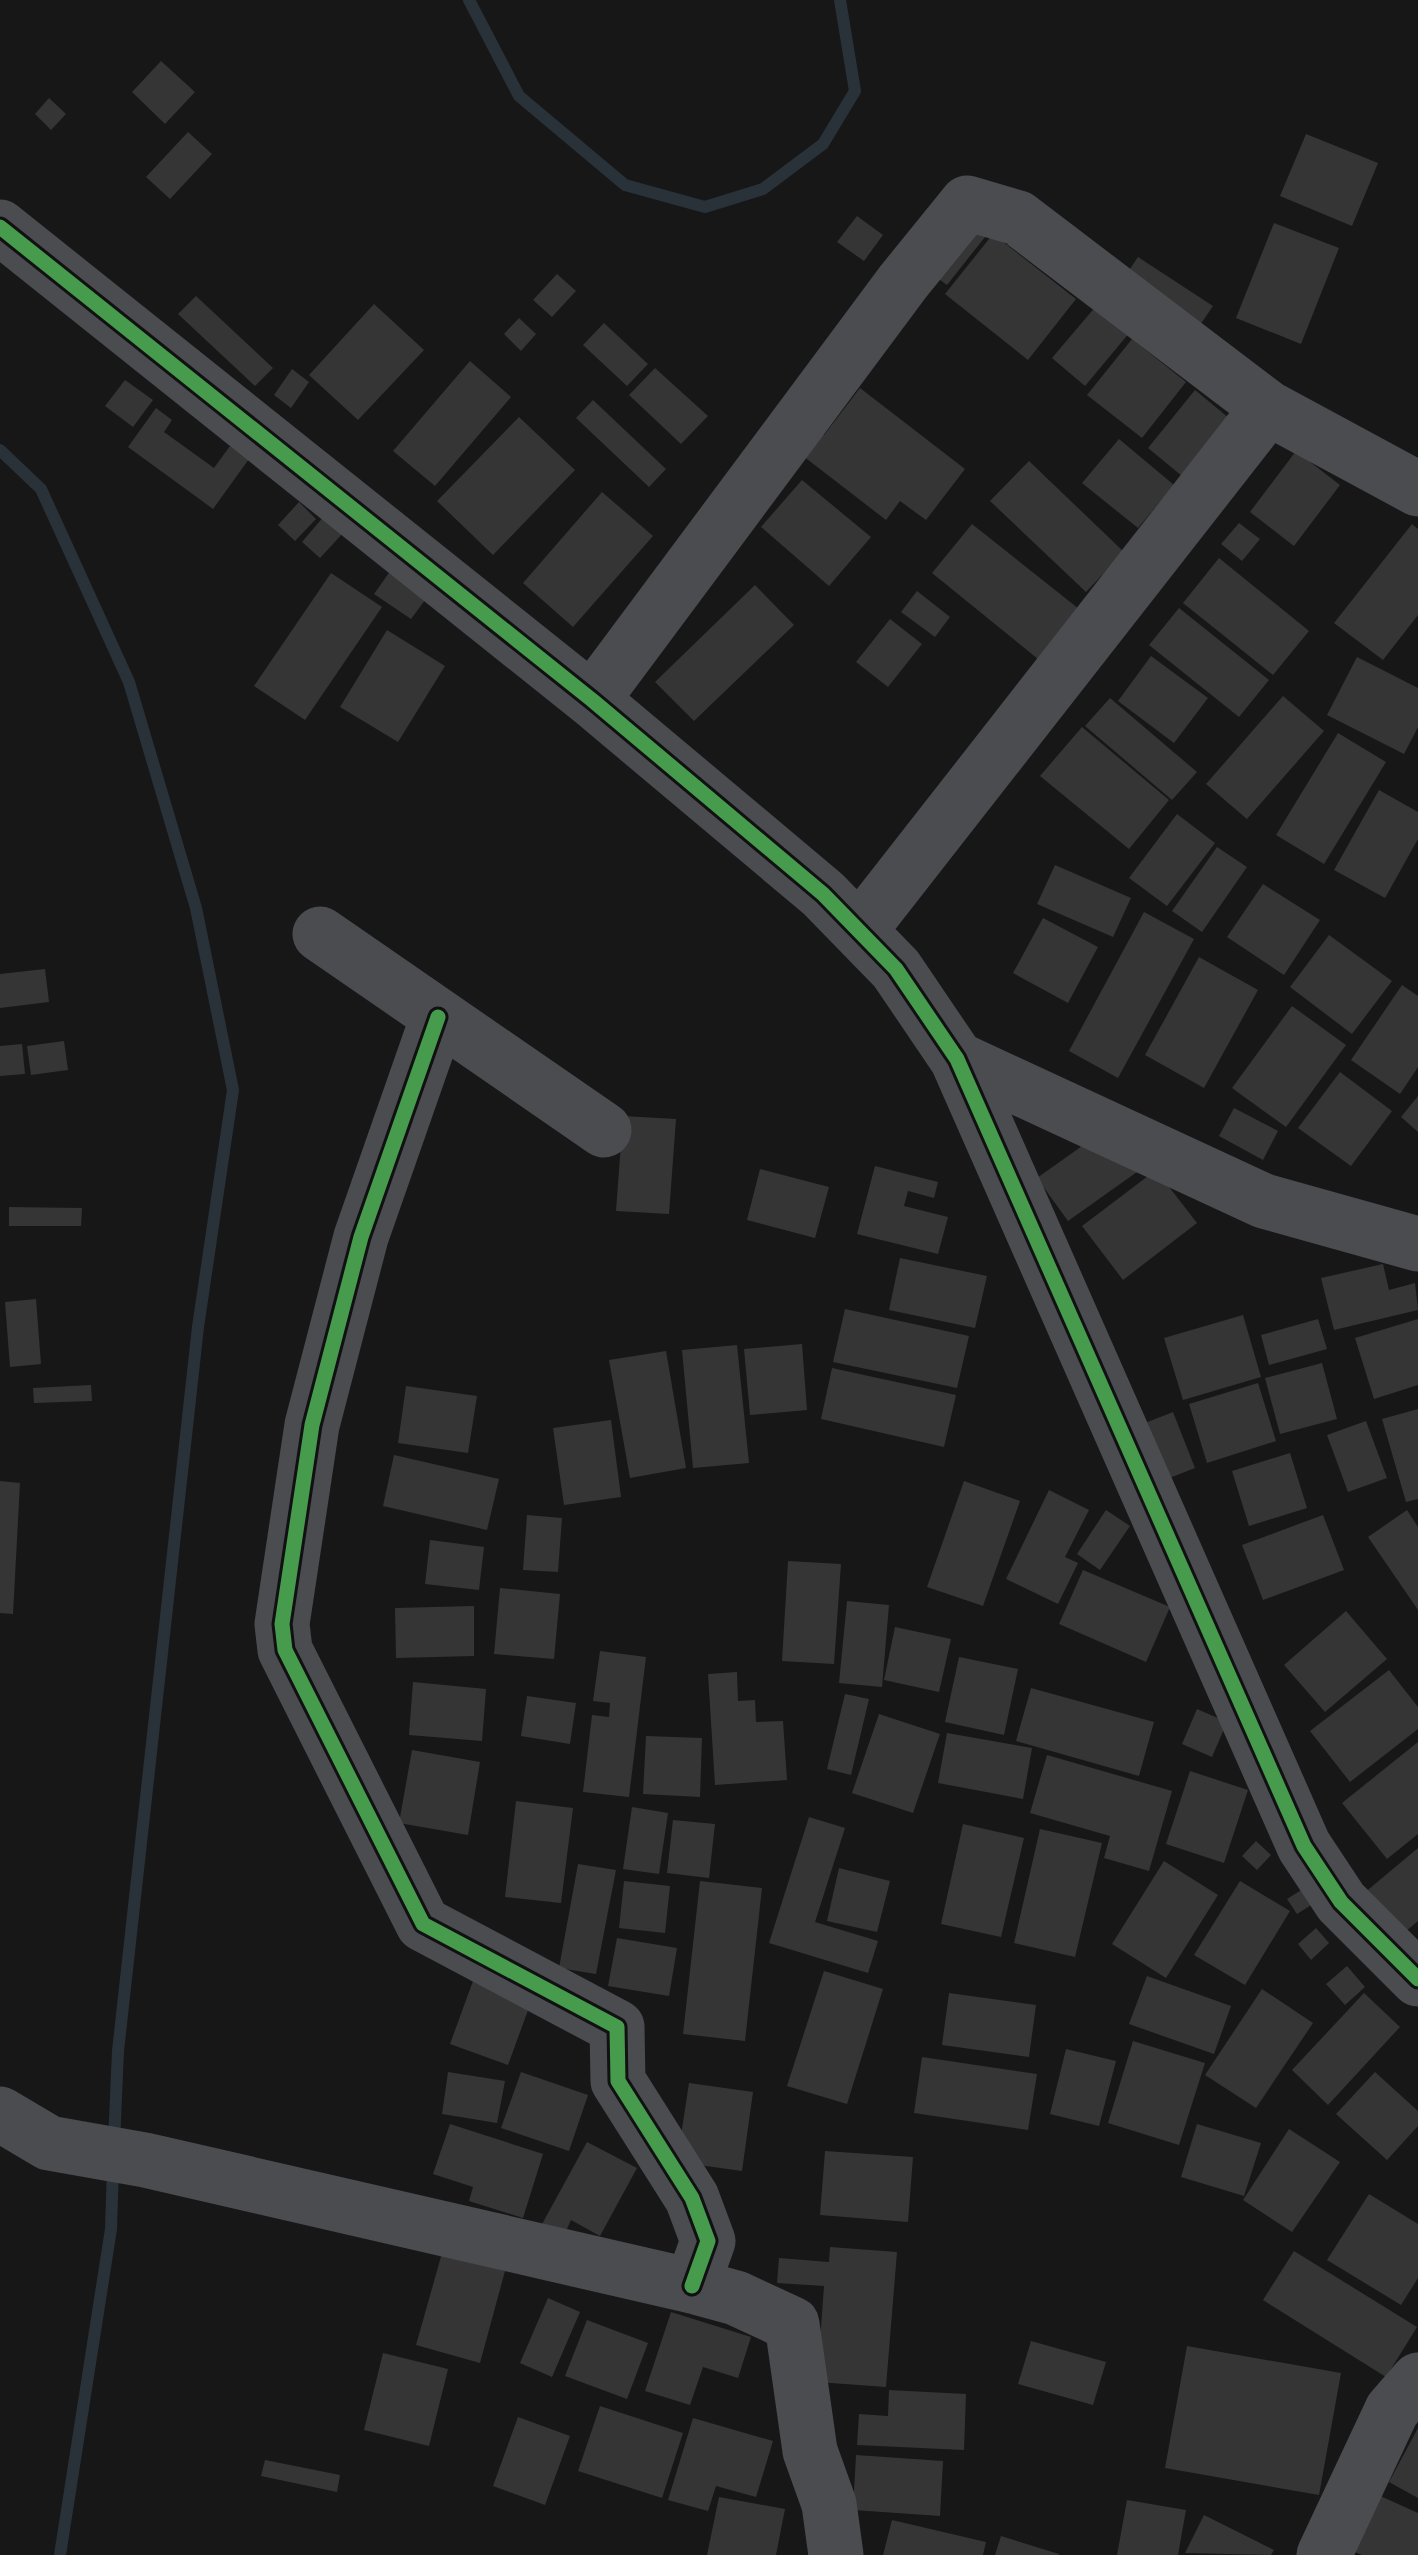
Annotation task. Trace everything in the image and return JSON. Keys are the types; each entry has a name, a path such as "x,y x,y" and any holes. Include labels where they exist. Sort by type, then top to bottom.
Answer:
{"street":[{"path":"592,700 903,282 967,202 1018,218 1268,408 1418,490"},
{"path":"0,227 592,700 823,894 896,968 957,1059 1304,1846 1341,1902 1418,1979"},
{"path":"859,931 1268,408"},
{"path":"320,934 604,1130"},
{"path":"438,1017 361,1237 312,1425 282,1624 285,1650 423,1924 616,2027 618,2081 692,2198 708,2241 692,2286"},
{"path":"957,1059 1264,1201 1418,1244"},
{"path":"0,2114 49,2143 144,2160 692,2286 736,2298 792,2324 810,2450 829,2504 836,2555"},
{"path":"1324,2555 1392,2410 1418,2380"}],"building":[{"path":"161,61 195,92 165,124 132,92"},
{"path":"49,98 66,114 51,130 35,114"},
{"path":"188,132 212,154 170,199 146,177"},
{"path":"1306,134 1378,163 1352,226 1280,196"},
{"path":"857,216 883,235 864,261 837,242"},
{"path":"970,217 989,232 947,285 928,271"},
{"path":"1274,223 1339,248 1301,344 1236,318"},
{"path":"993,234 1076,299 1028,360 945,294"},
{"path":"1138,257 1213,306 1196,331 1121,282"},
{"path":"557,274 576,291 552,317 533,300"},
{"path":"196,296 273,368 255,386 178,314"},
{"path":"1102,299 1135,326 1085,386 1052,358"},
{"path":"374,304 424,350 358,420 309,375"},
{"path":"519,318 536,334 521,351 504,334"},
{"path":"604,323 648,364 627,386 583,345"},
{"path":"1132,339 1186,382 1142,438 1087,395"},
{"path":"470,361 511,397 435,486 393,451"},
{"path":"655,368 708,416 681,444 629,395"},
{"path":"292,369 309,382 291,408 274,395"},
{"path":"125,380 153,400 133,427 105,406"},
{"path":"860,388 965,469 926,520 900,501 886,520 794,449 813,426 824,435"},
{"path":"1195,390 1235,423 1188,481 1148,448"},
{"path":"593,400 666,469 649,487 576,418"},
{"path":"156,408 172,420 164,432 214,468 230,446 249,459 213,509 128,447"},
{"path":"519,417 575,470 493,555 437,501"},
{"path":"1119,439 1174,485 1138,528 1082,483"},
{"path":"1296,451 1340,485 1294,546 1250,512"},
{"path":"1029,461 1124,552 1086,592 990,501"},
{"path":"802,480 871,537 829,586 761,527"},
{"path":"602,492 653,536 573,627 523,583"},
{"path":"299,502 316,519 295,541 278,525"},
{"path":"325,515 344,532 320,558 302,542"},
{"path":"1239,523 1260,539 1242,561 1221,544"},
{"path":"972,524 1079,609 1038,659 932,573"},
{"path":"1412,524 1418,529 1418,615 1383,660 1334,623"},
{"path":"1219,558 1309,631 1273,675 1183,603"},
{"path":"391,570 428,596 411,619 374,594"},
{"path":"331,573 382,607 305,720 254,686"},
{"path":"755,585 794,625 694,721 655,682"},
{"path":"917,591 950,617 935,637 901,612"},
{"path":"1179,608 1269,680 1239,717 1149,645"},
{"path":"890,619 922,644 888,687 856,662"},
{"path":"387,630 445,666 398,742 340,707"},
{"path":"1151,656 1208,698 1174,743 1118,701"},
{"path":"1357,657 1418,688 1418,727 1404,754 1327,715"},
{"path":"1283,696 1324,731 1247,819 1206,784"},
{"path":"1110,698 1197,772 1172,800 1085,726"},
{"path":"1082,727 1169,800 1129,849 1040,776"},
{"path":"1338,733 1386,762 1324,864 1276,835"},
{"path":"1379,790 1418,812 1418,839 1385,898 1334,870"},
{"path":"1177,814 1215,843 1167,906 1129,878"},
{"path":"1217,847 1247,867 1202,932 1172,911"},
{"path":"1055,865 1131,898 1113,937 1037,904"},
{"path":"1263,884 1320,920 1284,975 1227,937"},
{"path":"1144,912 1194,939 1118,1078 1069,1051"},
{"path":"1043,918 1098,947 1068,1003 1013,973"},
{"path":"1329,935 1392,981 1352,1034 1290,987"},
{"path":"1199,957 1258,990 1204,1088 1145,1055"},
{"path":"45,969 49,1002 0,1008 0,974"},
{"path":"1402,985 1418,996 1418,1067 1400,1094 1351,1060"},
{"path":"1292,1006 1346,1045 1286,1127 1232,1088"},
{"path":"64,1041 68,1070 31,1075 27,1046"},
{"path":"22,1044 25,1074 0,1076 0,1046"},
{"path":"1340,1072 1392,1111 1351,1166 1298,1128"},
{"path":"1418,1096 1418,1132 1401,1117"},
{"path":"1234,1108 1278,1131 1263,1160 1219,1136"},
{"path":"623,1116 676,1119 669,1214 616,1211"},
{"path":"1106,1129 1137,1172 1068,1221 1037,1178"},
{"path":"875,1166 938,1182 934,1198 908,1191 904,1206 948,1217 938,1254 857,1234"},
{"path":"760,1169 829,1187 815,1238 747,1220"},
{"path":"1156,1170 1197,1223 1123,1280 1082,1226"},
{"path":"9,1207 82,1208 81,1226 9,1226"},
{"path":"900,1258 987,1276 975,1328 889,1310"},
{"path":"1383,1264 1389,1290 1415,1283 1418,1310 1334,1330 1321,1278"},
{"path":"36,1299 41,1364 10,1367 5,1302"},
{"path":"845,1309 969,1336 957,1388 833,1362"},
{"path":"1243,1315 1261,1377 1183,1400 1164,1338"},
{"path":"1318,1319 1327,1349 1269,1365 1261,1335"},
{"path":"1418,1319 1418,1385 1374,1399 1355,1338"},
{"path":"802,1344 807,1410 750,1415 744,1349"},
{"path":"737,1345 749,1463 693,1468 682,1350"},
{"path":"666,1351 686,1468 630,1478 609,1360"},
{"path":"1322,1363 1337,1419 1280,1434 1265,1378"},
{"path":"832,1368 956,1395 944,1447 821,1419"},
{"path":"1258,1383 1276,1441 1207,1463 1189,1404"},
{"path":"91,1385 92,1401 34,1403 33,1388"},
{"path":"406,1386 477,1396 468,1453 398,1443"},
{"path":"1418,1409 1418,1499 1406,1502 1382,1419"},
{"path":"1173,1412 1195,1468 1167,1479 1145,1423"},
{"path":"611,1420 621,1497 564,1505 553,1428"},
{"path":"1366,1421 1387,1478 1348,1492 1327,1435"},
{"path":"1290,1453 1307,1508 1249,1526 1232,1471"},
{"path":"394,1455 499,1479 487,1530 383,1506"},
{"path":"0,1481 20,1483 13,1614 0,1613"},
{"path":"964,1481 1020,1501 983,1606 927,1587"},
{"path":"1049,1490 1089,1510 1065,1557 1078,1563 1058,1604 1006,1579"},
{"path":"1106,1510 1130,1526 1100,1570 1077,1554"},
{"path":"1407,1510 1418,1527 1418,1610 1368,1537"},
{"path":"527,1515 562,1518 558,1572 523,1570"},
{"path":"1323,1515 1344,1570 1263,1600 1242,1545"},
{"path":"430,1540 484,1547 479,1590 425,1584"},
{"path":"788,1561 841,1564 834,1664 782,1661"},
{"path":"1083,1570 1170,1607 1146,1662 1059,1624"},
{"path":"500,1588 560,1594 554,1659 494,1654"},
{"path":"847,1601 889,1605 882,1687 839,1683"},
{"path":"474,1606 474,1656 396,1658 395,1608"},
{"path":"1346,1611 1387,1659 1325,1712 1284,1665"},
{"path":"895,1627 951,1639 939,1692 884,1680"},
{"path":"600,1651 646,1657 629,1797 583,1792 592,1715 609,1717 610,1703 593,1701"},
{"path":"959,1657 1018,1669 1004,1735 945,1722"},
{"path":"1389,1670 1418,1707 1418,1729 1350,1782 1310,1731"},
{"path":"737,1672 738,1701 755,1700 756,1722 783,1721 787,1780 715,1785 708,1674"},
{"path":"413,1682 486,1689 482,1741 409,1735"},
{"path":"1031,1688 1154,1722 1139,1776 1016,1741"},
{"path":"845,1694 869,1699 851,1775 827,1769"},
{"path":"527,1696 576,1703 570,1744 521,1736"},
{"path":"1197,1709 1227,1722 1212,1757 1182,1744"},
{"path":"879,1714 940,1734 913,1813 852,1793"},
{"path":"947,1733 1032,1748 1023,1799 938,1783"},
{"path":"646,1736 702,1738 700,1797 643,1794"},
{"path":"1418,1742 1418,1834 1387,1859 1342,1803"},
{"path":"412,1750 480,1762 468,1835 399,1823"},
{"path":"1047,1755 1172,1791 1149,1871 1104,1858 1110,1836 1030,1813"},
{"path":"1190,1771 1248,1790 1224,1863 1166,1844"},
{"path":"516,1801 573,1808 561,1903 505,1897"},
{"path":"632,1807 668,1813 659,1874 623,1869"},
{"path":"809,1817 845,1828 815,1922 878,1941 868,1973 769,1943"},
{"path":"673,1820 715,1824 709,1878 667,1873"},
{"path":"963,1824 1024,1838 1001,1937 941,1924"},
{"path":"1040,1829 1102,1843 1075,1957 1014,1943"},
{"path":"1256,1841 1271,1855 1257,1870 1242,1856"},
{"path":"1418,1848 1418,1921 1399,1937 1363,1894"},
{"path":"1164,1861 1218,1895 1166,1978 1112,1944"},
{"path":"578,1864 616,1870 596,1974 559,1968"},
{"path":"839,1868 890,1881 877,1932 827,1921"},
{"path":"624,1881 670,1886 665,1933 619,1928"},
{"path":"700,1881 762,1888 745,2041 683,2034"},
{"path":"1240,1881 1290,1911 1245,1985 1194,1955"},
{"path":"1306,1887 1316,1902 1297,1914 1287,1899"},
{"path":"1316,1928 1329,1943 1311,1960 1298,1944"},
{"path":"617,1938 677,1948 669,1996 608,1986"},
{"path":"1347,1966 1365,1987 1345,2005 1326,1984"},
{"path":"824,1971 883,1989 847,2104 787,2086"},
{"path":"1147,1976 1231,2006 1214,2054 1129,2024"},
{"path":"473,1981 531,2002 508,2065 450,2044"},
{"path":"1262,1989 1313,2023 1256,2108 1205,2075"},
{"path":"949,1993 1036,2005 1029,2057 942,2045"},
{"path":"1364,1993 1400,2027 1328,2105 1292,2070"},
{"path":"1133,2041 1205,2063 1179,2145 1108,2123"},
{"path":"1066,2049 1116,2061 1099,2126 1050,2114"},
{"path":"922,2057 1037,2074 1028,2130 914,2113"},
{"path":"448,2072 505,2081 497,2123 442,2114"},
{"path":"521,2072 588,2095 569,2151 501,2128"},
{"path":"1375,2072 1418,2111 1418,2126 1387,2160 1336,2114"},
{"path":"689,2083 753,2092 742,2171 677,2162"},
{"path":"450,2124 543,2154 523,2218 469,2201 473,2187 433,2174"},
{"path":"1197,2124 1261,2143 1244,2196 1181,2177"},
{"path":"1289,2129 1340,2162 1292,2232 1243,2200"},
{"path":"587,2142 637,2168 600,2236 571,2220 563,2238 541,2226"},
{"path":"825,2151 913,2157 908,2222 820,2215"},
{"path":"1369,2194 1418,2224 1418,2278 1401,2305 1327,2260"},
{"path":"830,2247 897,2252 886,2387 817,2382 824,2286 777,2283 779,2258 829,2262"},
{"path":"1294,2251 1417,2327 1386,2377 1263,2300"},
{"path":"442,2253 505,2271 480,2363 416,2345"},
{"path":"548,2298 580,2312 552,2377 520,2363"},
{"path":"671,2312 751,2337 738,2378 703,2367 690,2405 645,2391"},
{"path":"587,2320 648,2343 627,2399 565,2376"},
{"path":"1031,2341 1106,2362 1093,2405 1018,2384"},
{"path":"1187,2346 1341,2373 1319,2495 1165,2468"},
{"path":"383,2353 448,2369 429,2446 364,2430"},
{"path":"889,2390 966,2394 964,2450 857,2445 859,2414 888,2416"},
{"path":"600,2406 683,2433 662,2498 578,2471"},
{"path":"518,2417 570,2436 545,2505 493,2486"},
{"path":"693,2418 773,2441 756,2497 716,2486 708,2511 668,2500"},
{"path":"1418,2428 1418,2498 1389,2482"},
{"path":"856,2455 943,2461 940,2516 853,2510"},
{"path":"265,2460 340,2475 337,2492 261,2476"},
{"path":"1376,2494 1418,2513 1418,2555 1362,2555 1350,2550"},
{"path":"719,2497 785,2509 776,2555 707,2555"},
{"path":"1127,2500 1186,2510 1178,2555 1117,2555"},
{"path":"1204,2515 1274,2550 1271,2555 1185,2553"},
{"path":"892,2520 986,2542 983,2555 883,2555"},
{"path":"1001,2536 1059,2554 1059,2555 995,2555"}],"waterway":[{"path":"469,0 519,96 625,185 705,207 763,189 823,144 855,91 840,0"},
{"path":"0,450 41,489 129,682 196,908 233,1090 198,1327 118,2051 114,2142"},
{"path":"60,2555 111,2229 113,2167"}],"cycle path":[{"path":"0,227 592,700 823,894 896,969 957,1059 1304,1846 1341,1902 1418,1979"},
{"path":"438,1017 361,1237 312,1425 282,1624 285,1650 423,1924 617,2027 618,2081 692,2198 708,2241 692,2286"}]}
